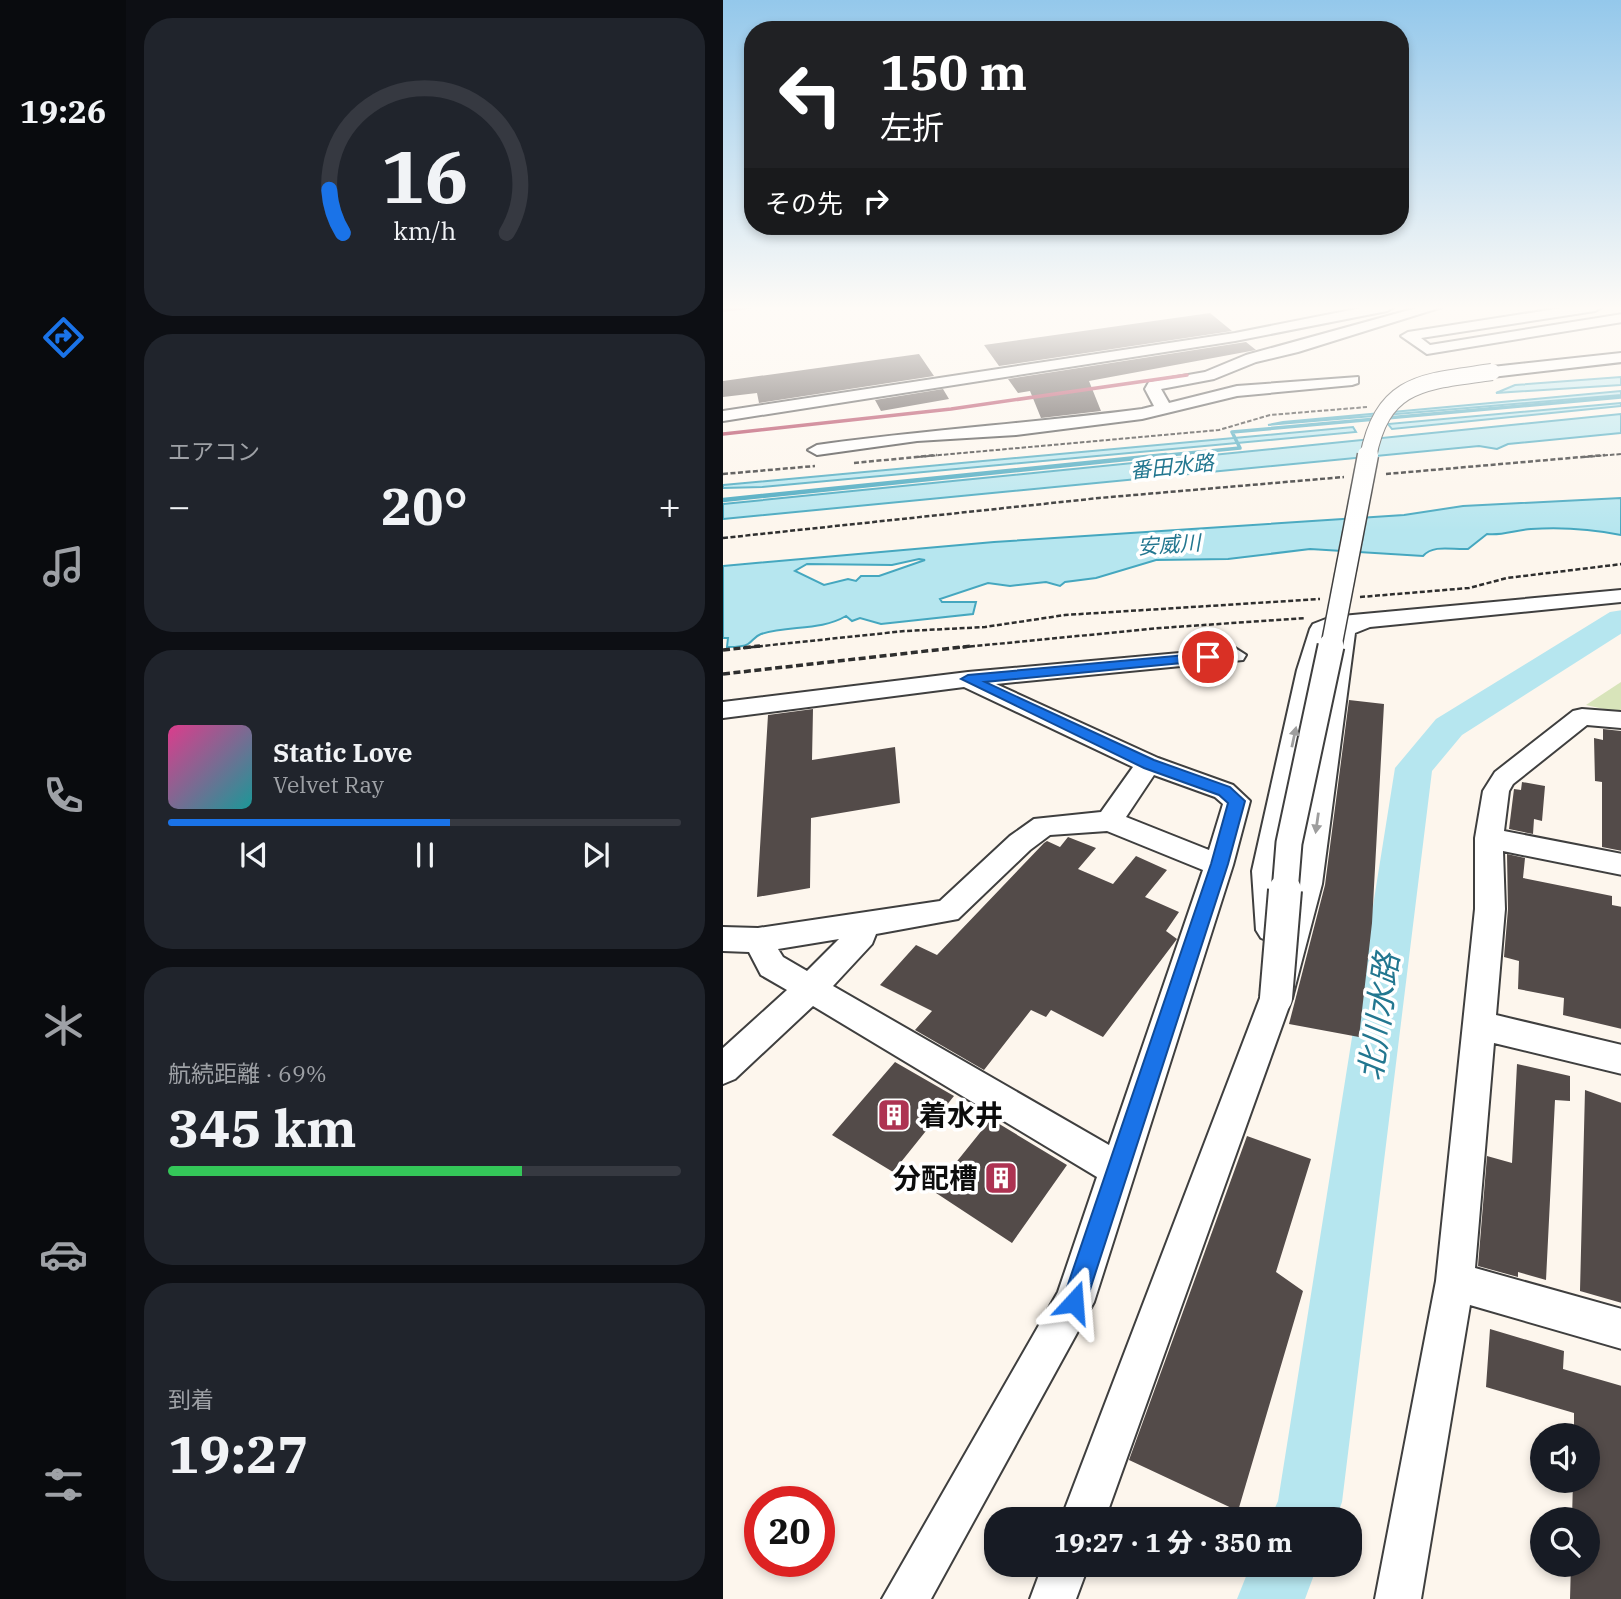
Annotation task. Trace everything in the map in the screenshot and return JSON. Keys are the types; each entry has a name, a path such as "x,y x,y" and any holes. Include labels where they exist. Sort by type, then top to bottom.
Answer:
{"street":[{"path":"723,416 946,382"},
{"path":"1164,409 1153,389 1155,385 1175,382"},
{"path":"821,458 917,436 1016,430 1164,409 1237,391 1335,382"},
{"path":"1276,998 1289,843 1311,750 1371,440 1381,414 1397,397 1435,382"},
{"path":"1276,998 1266,871 1308,670 1321,629 1358,610 1621,596"},
{"path":"1087,1507 1276,998 1308,884 1344,633 1358,610"},
{"path":"723,710 968,679 1235,654"},
{"path":"905,1599 1074,1302 1219,864 1237,801 1225,791 1149,764 968,679"},
{"path":"1398,1599 1455,1281 1490,909 1489,838 1496,791 1504,778 1582,717 1621,720"},
{"path":"1109,821 1149,764"},
{"path":"723,939 758,940 948,911 1020,843 1044,826 1109,821 1219,864"},
{"path":"1489,838 1621,865"},
{"path":"723,1069 811,988 861,936 860,926"},
{"path":"758,940 772,966 1118,1170"},
{"path":"1478,1025 1621,1060"},
{"path":"1455,1281 1621,1329"},
{"path":"1053,1599 1061,1577"}],"path":[{"path":"853,463 1219,430 1270,415"},
{"path":"1381,474 1621,454"},
{"path":"723,474 821,458"},
{"path":"723,538 1099,498 1354,476"},
{"path":"1358,610 1508,578 1621,564"},
{"path":"723,650 905,631 985,627 1065,615 1326,599"},
{"path":"723,674 1004,643 1306,618"}],"green space":[{"path":"1621,682 1621,713 1586,705"}],"water":[{"path":"1621,382 1621,385 1496,393 1515,385"},
{"path":"1621,391 1621,395 1268,425 1283,422"},
{"path":"1621,403 1621,406 1392,429 1388,424"},
{"name":"番田水路","path":"1621,414 1621,433 1508,444 1497,449 1479,446 723,519 723,504"},
{"path":"1353,427 1356,432 762,487 723,488 723,485"},
{"name":"安威川","path":"1621,498 1621,535 1576,529 1531,529 1487,534 1468,549 1438,549 1423,556 1310,549 1228,559 1156,560 1096,578 1065,582 1060,586 1046,582 1010,586 988,583 940,599 942,602 976,602 973,614 881,624 860,618 852,621 846,616 826,624 761,634 741,646 727,647 728,638 723,638 723,566 994,542 1404,515 1463,506","holes":["925,560 879,576 861,576 856,581 848,579 824,585 795,571 807,564 892,565"]}],"building":[{"path":"723,382 898,382 759,403 757,393 723,397"},
{"path":"1010,382 1089,382 1101,411 1041,418 1030,391 1018,393"},
{"path":"943,389 949,399 881,411 875,400"},
{"path":"1349,700 1384,704 1372,923 1359,1037 1289,1024 1325,885"},
{"path":"813,709 812,760 895,747 900,803 811,818 810,888 757,897 768,715"},
{"path":"1603,729 1622,731 1622,851 1602,847 1602,782 1595,781 1594,738 1603,740"},
{"path":"1522,782 1545,786 1542,821 1534,819 1533,834 1509,829 1514,789 1521,790"},
{"path":"1068,837 1096,848 1078,869 1113,884 1136,856 1167,870 1145,897 1179,912 1166,931 1177,939 1103,1037 1051,1010 1046,1017 1031,1010 984,1070 915,1030 932,1011 880,985 916,945 937,955 1044,843 1047,841 1060,847"},
{"path":"1507,854 1525,858 1523,878 1612,896 1612,905 1622,907 1622,1029 1563,1015 1564,998 1518,989 1519,961 1504,957 1508,909"},
{"name":"着水井","path":"895,1062 954,1096 893,1172 832,1135"},
{"path":"1517,1064 1570,1076 1570,1101 1555,1100 1546,1280 1518,1272 1518,1277 1478,1266 1487,1156 1512,1163"},
{"path":"1585,1090 1622,1103 1622,1303 1580,1291"},
{"name":"分配槽","path":"991,1119 1067,1165 1012,1243 933,1191"},
{"path":"1247,1136 1311,1159 1276,1272 1303,1291 1239,1507 1229,1507 1129,1460"},
{"path":"1490,1329 1564,1351 1563,1369 1622,1386 1622,1599 1570,1599 1571,1577 1600,1577 1600,1507 1572,1507 1573,1493 1600,1493 1600,1423 1574,1423 1574,1413 1486,1387"}],"waterway":[{"name":"番田水路","path":"1148,457 1240,448 1232,432 1622,397"},
{"name":"番田水路","path":"723,500 1166,455"},
{"name":"北川水路","path":"1308,1507 1381,1018 1414,768 1449,727 1621,619"},
{"name":"北川水路","path":"1271,1599 1280,1577"}],"railway":[{"path":"723,434 951,409 1141,382"}],"place":[{"name":"着水井","path":"894,1115"},
{"name":"分配槽","path":"1001,1178"}],"route":[{"path":"1074,1302 1219,864 1237,801 1225,791 1149,764 968,679 1208,657"}]}
